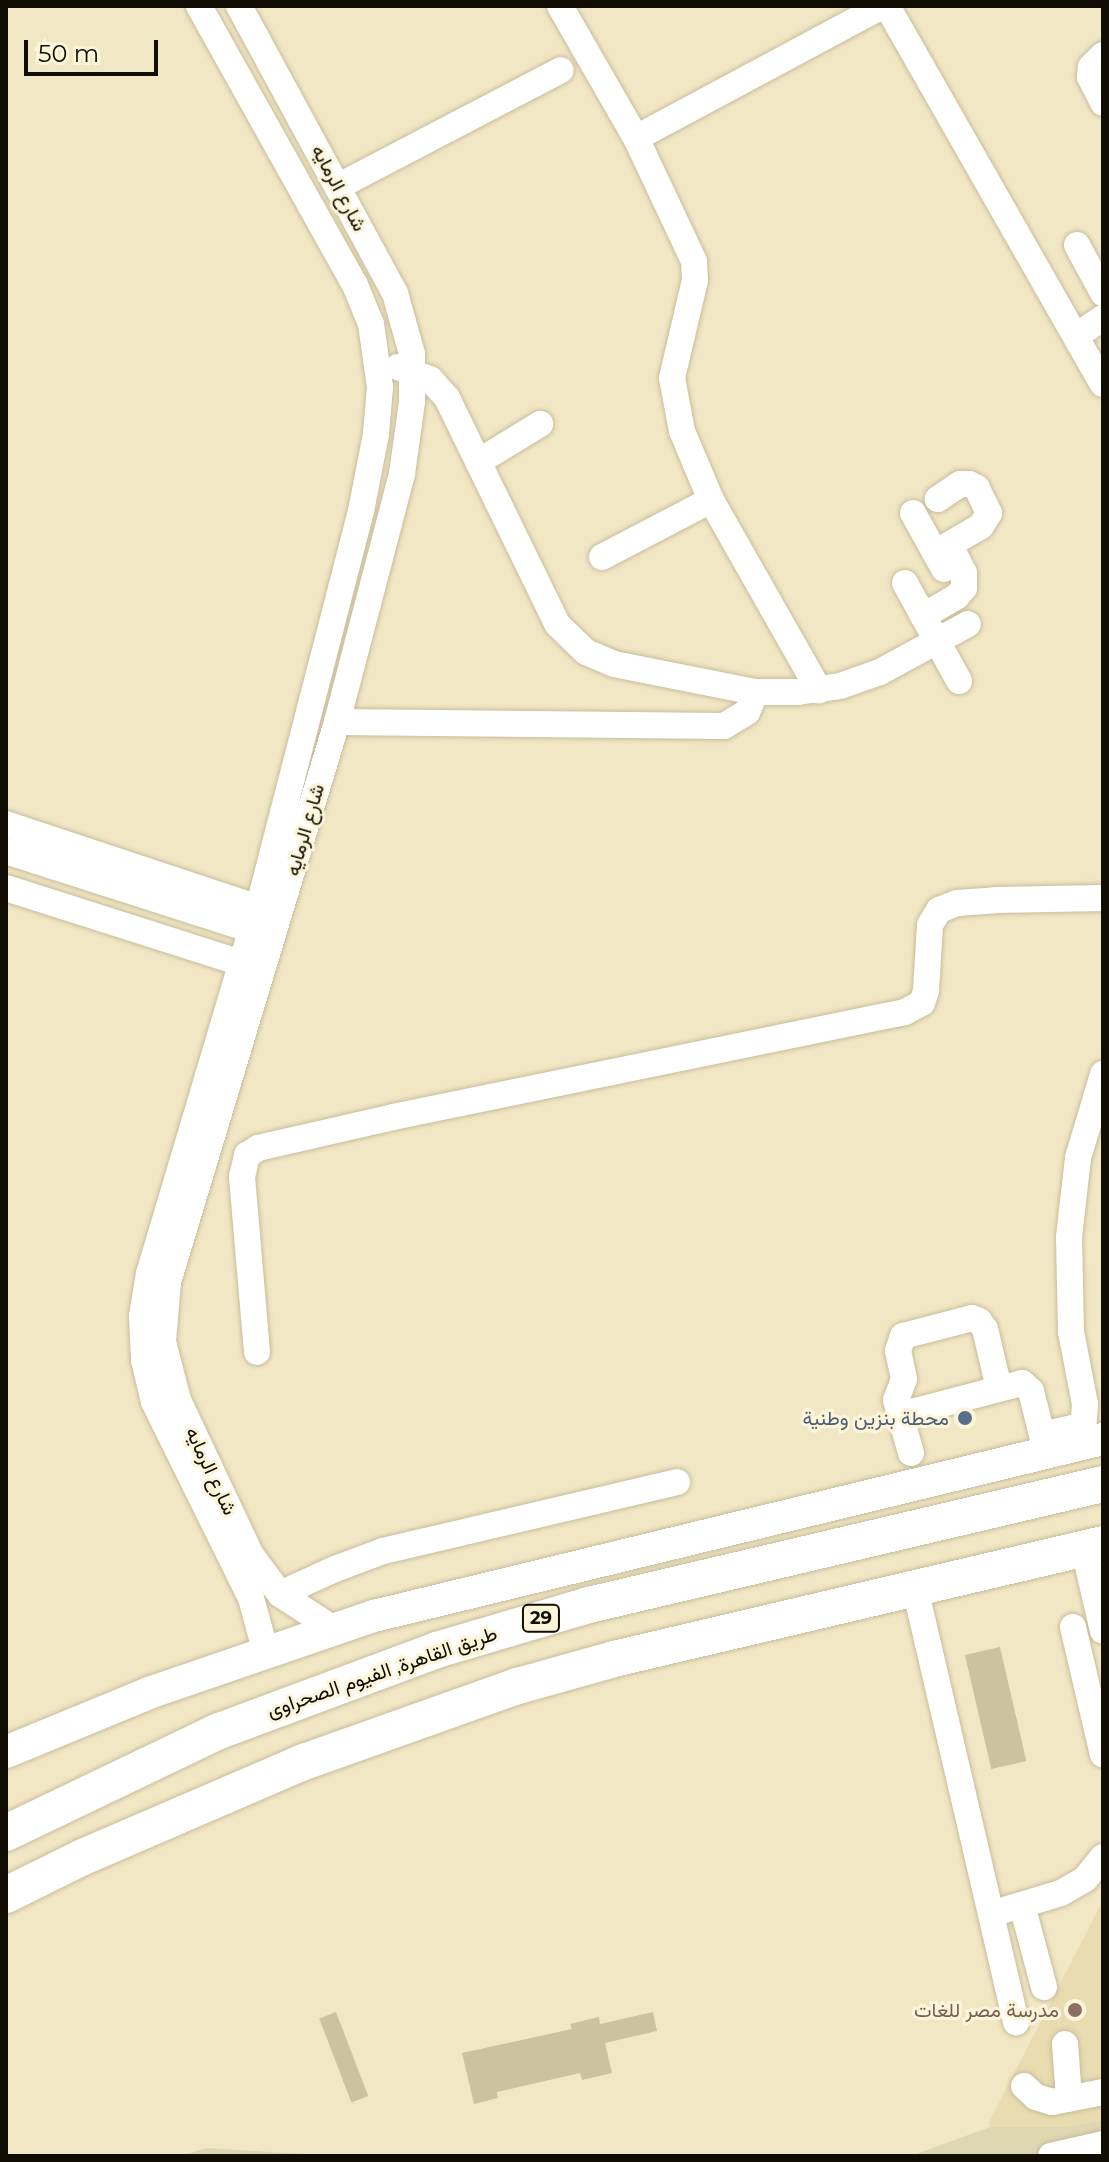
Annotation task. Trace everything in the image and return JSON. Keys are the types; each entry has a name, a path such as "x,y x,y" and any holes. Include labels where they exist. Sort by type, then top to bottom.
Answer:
{"highway":[{"name":"طريق القاهرة, الفيوم الصحراوى","path":"6,1833 219,1731 437,1650 589,1605 1103,1484"},
{"path":"6,1895 177,1816 416,1720 614,1659 1094,1547"}],"main road":[{"path":"6,1752 149,1693 335,1630 541,1574 1089,1436"}],"street":[{"name":"شارع الرمايه","path":"199,6 355,285 371,324 379,366 377,421 361,511 266,923"},
{"name":"شارع الرمايه","path":"239,6 395,293 409,338 413,371 402,474 337,722 253,966 168,1282 163,1342 170,1381 251,1555 280,1594 335,1630"},
{"path":"636,138 885,6 1103,384"},
{"path":"562,7 636,138 694,261 695,280 674,366 673,394 682,431 711,500 819,690"},
{"path":"1103,55 1091,67 1090,77 1103,103"},
{"path":"339,186 561,70"},
{"path":"1077,245 1103,293"},
{"path":"1076,336 1103,318"},
{"path":"379,366 413,371 439,387 557,624 575,645 614,664 756,692 819,690 880,672 968,624"},
{"path":"478,462 540,424"},
{"path":"938,499 960,484 969,484 977,488 989,509 986,522 943,556"},
{"path":"602,557 711,500"},
{"path":"913,513 943,556 964,573 964,588 957,596 923,616"},
{"path":"905,583 959,681"},
{"path":"337,722 724,726 747,712 756,692"},
{"path":"6,824 266,923"},
{"path":"6,851 266,923"},
{"path":"6,888 253,966"},
{"path":"257,1352 242,1177 243,1162 258,1148 393,1117 905,1012 922,1003 926,991 930,925 939,910 957,903 996,900 1103,898"},
{"name":"شارع الرمايه","path":"253,966 149,1273 142,1338 154,1402 251,1598 266,1653"},
{"path":"900,1415 1017,1383 1029,1388 1042,1435 1089,1436 1085,1404 1092,1383 1069,1300 1071,1210 1081,1145 1103,1074"},
{"path":"911,1453 896,1396 904,1376 898,1346 903,1336 972,1318 979,1321 985,1329 999,1388"},
{"path":"280,1594 383,1551 677,1482"},
{"path":"1094,1547 1103,1631"},
{"path":"915,1588 1016,2022"},
{"path":"1073,1627 1103,1755"},
{"path":"991,1914 1074,1886 1103,1857"},
{"path":"1022,1905 1044,1987"},
{"path":"1065,2044 1069,2099"},
{"path":"1024,2086 1044,2100 1103,2092"},
{"path":"1051,2156 1103,2144"}],"shaded area":[{"name":"مدرسة مصر للغات","path":"1103,1900 1103,2120 1065,2127 990,2127 989,2122"}],"sand":[{"path":"1103,2120 1103,2156 911,2156 990,2127 1065,2127"},
{"path":"206,2148 336,2156 181,2156"}],"building":[{"path":"1000,1647 1026,1761 991,1769 965,1655"},
{"path":"336,2012 368,2096 351,2102 319,2018"},
{"path":"653,2012 657,2031 605,2043 612,2073 582,2080 580,2073 497,2092 498,2098 474,2104 462,2053 572,2029 570,2024 599,2017 600,2024"}],"place":[{"name":"محطة بنزين وطنية","path":"965,1418"},
{"name":"مدرسة مصر للغات","path":"1075,2010"}]}
